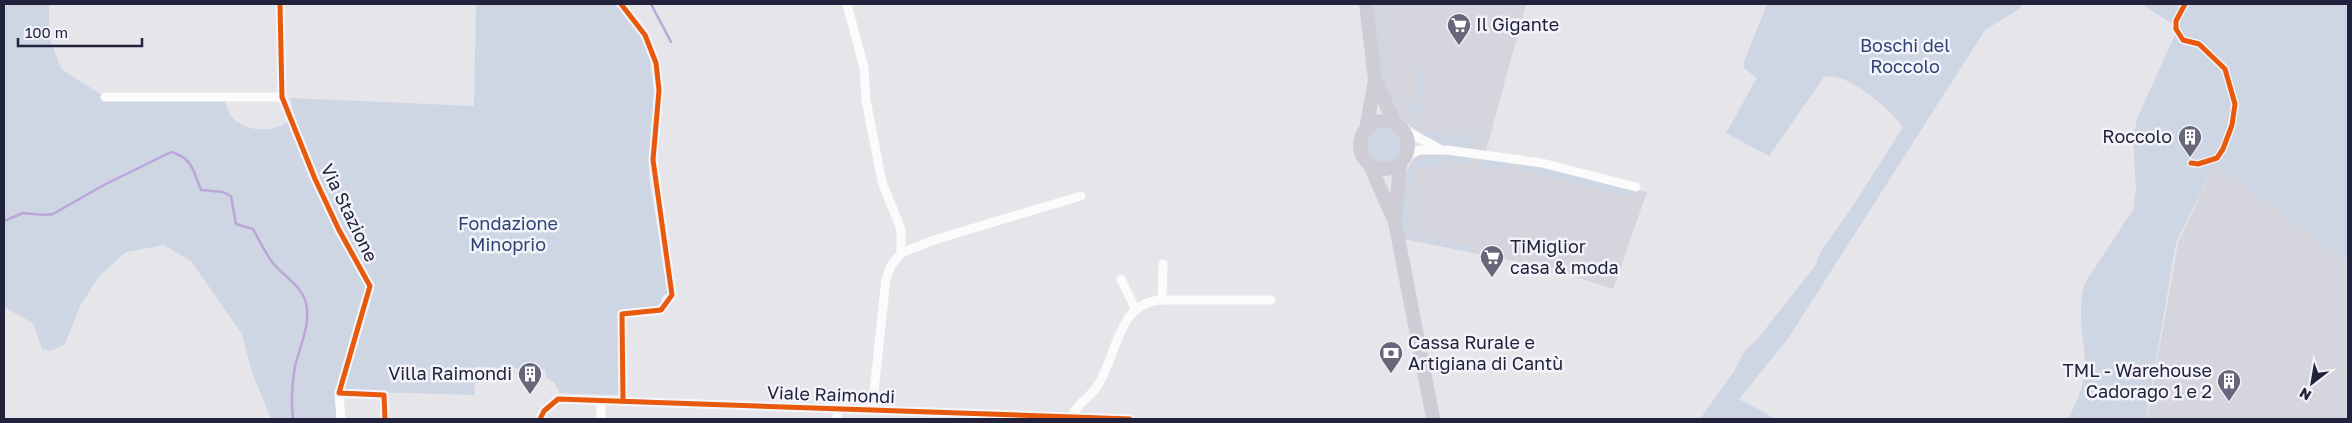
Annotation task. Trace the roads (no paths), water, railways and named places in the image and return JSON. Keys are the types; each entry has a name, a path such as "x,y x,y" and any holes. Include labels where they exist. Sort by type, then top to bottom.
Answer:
{"main road":[{"path":"1366,4 1375,80 1366,130 1360,145 1361,152 1369,163 1395,222 1434,419"},
{"path":"1375,80 1408,144 1402,160 1395,222"},
{"path":"1366,130 1379,122 1398,127"},
{"path":"1369,163 1374,167 1388,169 1402,160"}],"street":[{"path":"106,97 282,97 280,4"},
{"path":"621,4 645,35 656,63 660,90 653,160 672,295 661,310 622,314 623,402"},
{"path":"846,4 864,68 866,100 882,182 901,229 901,253"},
{"name":"Via Stazione","path":"282,97 315,179 339,230 370,286 339,393"},
{"path":"1398,127 1440,149"},
{"path":"1402,160 1419,150 1440,149 1536,162 1636,187"},
{"path":"872,410 886,279 891,266 901,253 937,239 1081,196"},
{"path":"1162,300 1163,264"},
{"path":"1120,279 1136,310"},
{"path":"1072,417 1075,408 1096,388 1118,337 1140,305 1152,300 1271,300"},
{"path":"341,419 339,393 384,395 385,419"},
{"name":"Viale Raimondi","path":"540,419 544,411 558,400 1130,419"},
{"path":"601,419 602,401"},
{"path":"837,419 838,408"}],"waterway":[{"path":"651,4 671,42"},
{"path":"4,221 23,213 53,214 102,186 171,152 184,158 194,171 201,190 223,192 231,196 236,224 253,229 272,262 296,286 304,297 307,319 294,373 293,419"}],"place":[{"name":"Il Gigante","path":"1459,46"},
{"name":"Roccolo","path":"2190,158"},
{"name":"TiMiglior casa & moda","path":"1492,278"},
{"name":"Cassa Rurale e Artigiana di Cantù","path":"1391,374"},
{"name":"Villa Raimondi","path":"530,395"},
{"name":"TML - Warehouse Cadorago 1 e 2","path":"2229,402"}],"park label":[{"name":"Boschi del Roccolo","path":"1905,56"},
{"name":"Fondazione Minoprio","path":"508,234"}]}
